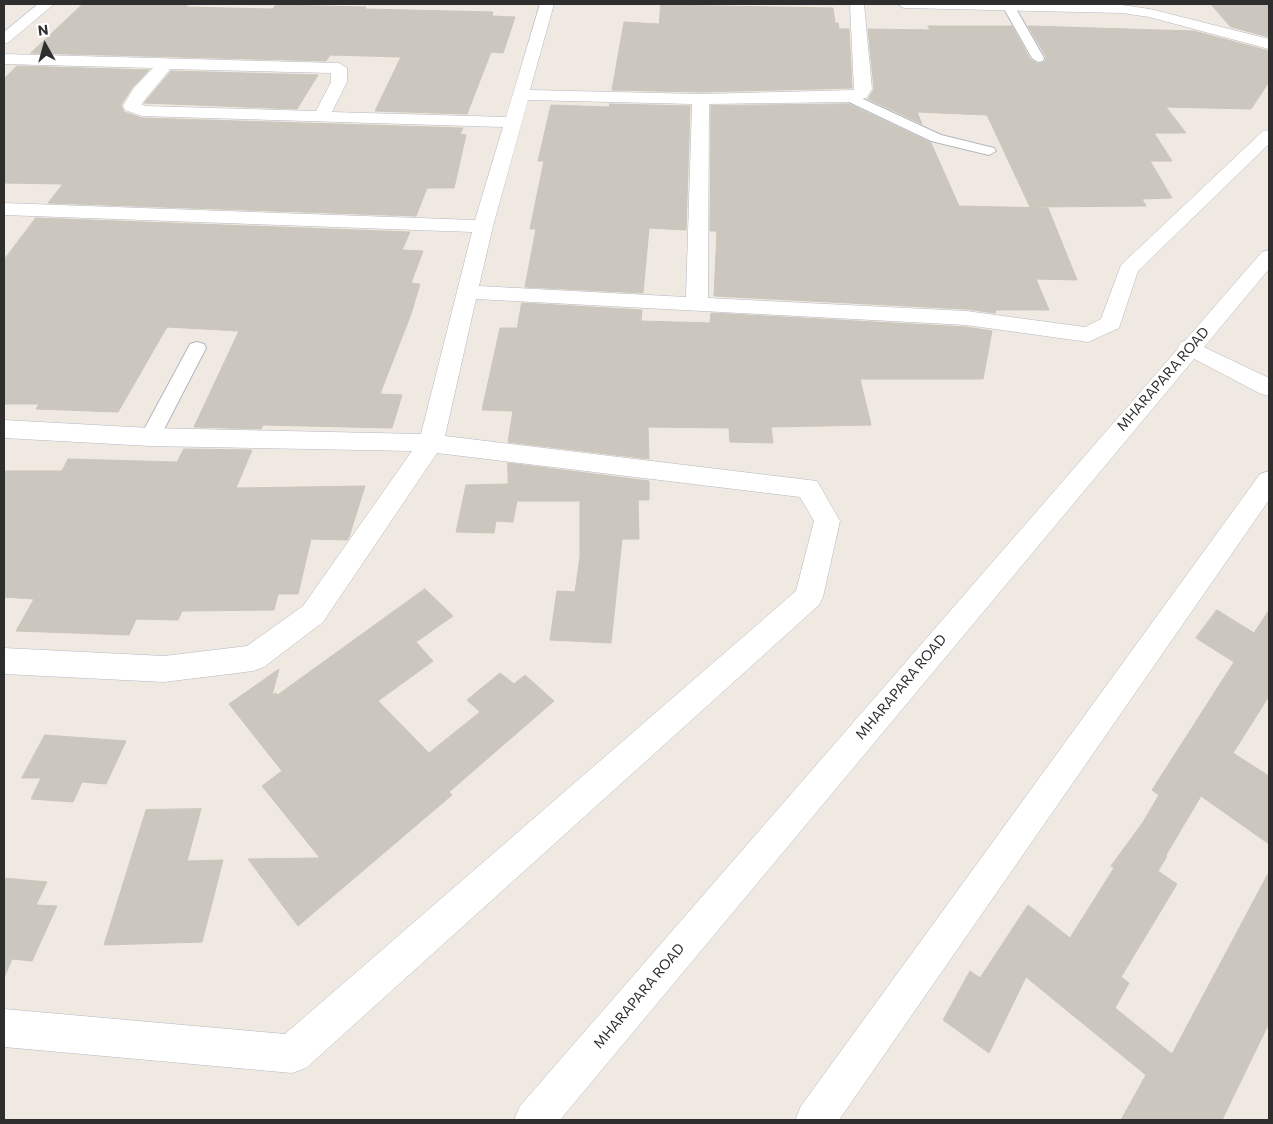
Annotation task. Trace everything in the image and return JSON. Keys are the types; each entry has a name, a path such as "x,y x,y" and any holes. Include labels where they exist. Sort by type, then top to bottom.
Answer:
{"street":[{"path":"4,39 47,4"},
{"path":"4,661 164,669 253,658 314,614 431,443 483,226 547,4"},
{"path":"522,95 701,99 850,97 860,94 864,89 857,4"},
{"path":"904,4 1009,7 1120,6 1269,44"},
{"path":"4,24 21,25"},
{"path":"4,59 338,68 339,82 321,117"},
{"path":"166,64 139,93 131,106 142,111 513,122"},
{"path":"697,304 701,99"},
{"path":"467,292 966,318 1088,335 1111,323 1128,269 1269,135"},
{"path":"4,209 483,226"},
{"name":"MHARAPARA ROAD","path":"534,1120 1189,348 1269,258"},
{"path":"1189,348 1269,388"},
{"path":"4,430 150,437 431,443 808,488 827,521 809,597 292,1054 4,1028"},
{"path":"815,1120 1269,481"}],"lane":[{"path":"1009,7 1038,58"},
{"path":"850,97 936,138 989,151"},
{"path":"150,437 197,348"}],"building":[{"path":"83,4 188,4 186,7 272,9 276,5 366,7 365,9 493,12 492,16 515,17 503,53 491,52 467,114 375,111 401,57 330,55 326,61 31,53"},
{"path":"1211,4 1269,4 1269,37 1231,27"},
{"path":"661,5 833,8 835,23 838,23 839,29 849,29 852,88 701,92 612,90 624,22 659,24"},
{"path":"928,26 1012,26 1030,59 1038,64 1045,62 1046,57 1028,26 1194,31 1269,51 1269,82 1251,109 1166,107 1186,133 1154,133 1172,161 1150,161 1172,198 1142,199 1146,206 1030,207 987,115 917,112 922,124 868,99 874,89 868,29 930,30"},
{"path":"17,66 149,70 132,88 121,105 124,112 142,118 463,128 460,134 466,135 454,188 427,188 416,216 48,203 63,184 4,183 4,79"},
{"path":"171,71 318,75 297,109 144,103"},
{"path":"610,104 690,106 686,230 649,228 643,293 525,287 536,229 530,229 544,161 538,161 551,105 609,107"},
{"path":"849,104 931,143 959,206 1048,208 1077,280 1036,279 1049,310 996,310 995,313 966,309 714,296 717,231 710,231 711,106"},
{"path":"36,218 410,232 402,250 423,251 411,283 420,284 411,314 380,394 402,395 392,428 263,425 261,429 194,427 239,331 167,327 118,412 36,409 39,404 4,404 4,260"},
{"path":"522,303 642,310 641,321 710,323 711,313 966,327 992,331 983,379 860,379 871,425 771,427 773,443 730,442 729,428 648,427 649,459 508,442 513,411 482,410 500,328 517,328"},
{"path":"184,449 252,450 236,488 365,486 349,537 347,540 311,539 298,594 278,594 274,610 182,611 178,620 136,619 129,635 16,631 34,599 4,597 4,471 62,471 68,459 177,462"},
{"path":"508,463 649,481 649,500 638,500 639,539 622,539 611,643 550,640 557,591 575,592 580,557 580,501 517,501 513,522 496,521 494,533 456,532 466,485 508,484"},
{"path":"425,589 453,616 416,642 433,661 378,701 429,753 480,712 467,700 500,673 514,684 525,675 554,701 449,792 452,795 298,926 248,859 320,858 262,786 282,771 229,704 279,669 272,695 276,693 277,695"},
{"path":"1217,610 1254,633 1269,610 1269,696 1233,753 1269,776 1269,844 1201,796 1158,871 1177,884 1121,977 1129,983 1115,1008 1172,1054 1269,872 1269,1023 1222,1120 1121,1120 1146,1075 1026,977 989,1053 943,1020 970,971 980,978 1028,905 1070,938 1114,868 1111,866 1143,822 1159,795 1152,790 1234,662 1196,638"},
{"path":"45,735 126,741 106,784 82,782 73,802 31,799 41,778 22,778"},
{"path":"201,809 187,861 223,860 202,942 104,945 146,810"},
{"path":"4,878 47,882 36,905 57,906 32,961 12,959 4,978"}]}
